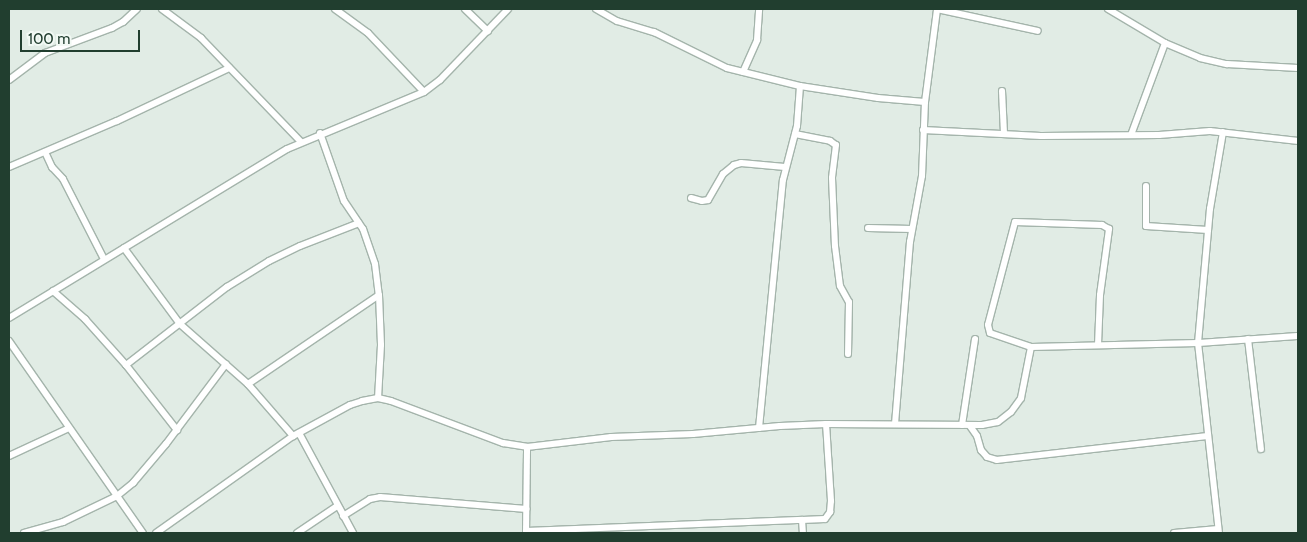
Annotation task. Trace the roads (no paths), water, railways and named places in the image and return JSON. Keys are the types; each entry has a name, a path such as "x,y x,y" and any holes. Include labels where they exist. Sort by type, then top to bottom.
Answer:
{"street":[{"path":"9,80 45,53 112,28 123,22 136,9"},
{"path":"162,9 201,38 301,142"},
{"path":"335,9 368,33 424,92"},
{"path":"465,9 488,31"},
{"path":"9,318 301,142 424,92 440,80 508,9"},
{"path":"596,9 617,21 654,32 720,64 742,72 800,86 878,98 925,102"},
{"path":"742,72 756,40 759,9"},
{"path":"895,424 912,228 922,176 925,102 937,9 1038,31"},
{"path":"1108,9 1165,43 1200,58 1227,64 1298,68"},
{"path":"1131,135 1165,43"},
{"path":"9,167 159,102 229,68"},
{"path":"759,428 785,167 795,134 800,86"},
{"path":"1002,91 1004,134"},
{"path":"923,130 1004,134 1131,135 1223,132 1298,141"},
{"path":"1174,533 1218,531 1198,343 1208,230 1223,132"},
{"path":"320,133 344,201 359,223 374,264 379,295 381,345 378,398"},
{"path":"795,134 830,140 836,145 832,178 835,246 840,286 849,302 848,354"},
{"path":"45,152 52,166 63,179 104,259"},
{"path":"691,198 702,201 708,200 723,174 734,165 740,163 785,167"},
{"path":"1146,186 1146,226 1208,230"},
{"path":"1098,345 1100,295 1109,229 1102,225 1018,221 1014,225 988,330 990,333 1031,347 1198,343 1298,336"},
{"path":"126,365 227,287 269,261 300,246 359,223"},
{"path":"868,228 912,228"},
{"path":"124,248 180,324 248,384 296,435 353,533"},
{"path":"53,291 85,319 126,365 177,430"},
{"path":"248,384 379,295"},
{"path":"1248,339 1261,449"},
{"path":"962,425 975,340"},
{"path":"9,341 143,533"},
{"path":"156,533 213,491 296,435 350,404 378,398 391,401 503,443 527,447 611,437 826,424 970,426 998,422 1011,412 1021,398 1031,347"},
{"path":"24,533 63,522 117,496 142,474 226,364"},
{"path":"527,447 526,532 824,519 830,512 831,501 826,424"},
{"path":"970,426 977,436 981,450 987,457 997,460 1207,436"},
{"path":"9,456 69,428"},
{"path":"343,516 370,499 380,497 527,509"},
{"path":"297,533 337,506"},
{"path":"802,520 803,533"}]}
